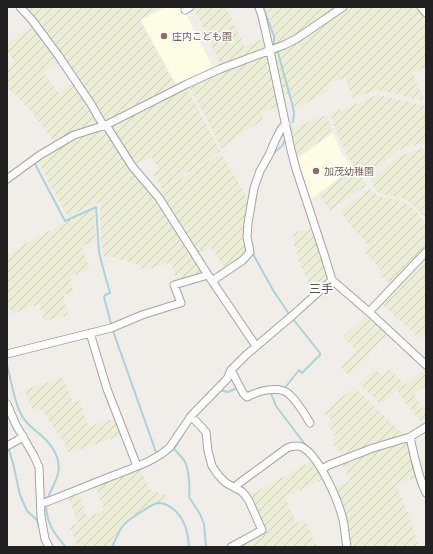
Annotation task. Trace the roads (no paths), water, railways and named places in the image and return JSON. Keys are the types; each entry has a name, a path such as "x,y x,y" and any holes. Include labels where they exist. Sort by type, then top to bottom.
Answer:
{"street":[{"path":"20,7 32,20 58,55 132,166 159,198 256,346"},
{"path":"259,7 275,49 286,124 296,169 332,280 426,365"},
{"path":"7,179 74,135 103,124 220,69 275,49 296,39 343,7"},
{"path":"421,7 426,13"},
{"path":"7,354 112,328 142,315 181,303 174,285 210,278 232,267 250,252 247,236 254,188 260,171 281,129 286,124"},
{"path":"369,312 426,252"},
{"path":"45,503 137,466 158,456 170,447 192,417 227,379 231,370 256,346 332,280"},
{"path":"90,333 107,389 137,466"},
{"path":"231,370 243,393 247,397 261,391 281,390 288,393 310,423"},
{"path":"7,404 16,425 39,467 45,503 42,525 45,539 49,547"},
{"path":"192,417 206,432 208,451 212,466 226,483 245,495 262,530 231,547"},
{"path":"323,468 374,448 410,437 426,427"},
{"path":"8,446 23,436"},
{"path":"410,437 422,485 426,493"},
{"path":"235,488 238,484 287,448 300,446 307,450 323,468 342,518 347,547"}],"waterway":[{"path":"263,7 274,36 274,46"},
{"path":"277,49 293,107 293,122"},
{"path":"271,157 283,145 285,139"},
{"path":"34,162 65,221 96,207 99,252 110,293 104,297 113,331 157,455"},
{"path":"253,249 254,256 273,290 289,314"},
{"path":"284,389 299,370 302,373 320,355 320,353 293,319"},
{"path":"7,365 15,397 22,416 28,424 50,444 58,460 59,471 47,500"},
{"path":"218,391 228,392 239,387"},
{"path":"270,391 276,406 307,447"},
{"path":"174,449 185,431"},
{"path":"8,447 20,495 27,511 37,520 40,530"},
{"path":"167,453 174,449 185,462 189,479 189,497 200,514 204,524 206,547"},
{"path":"112,547 121,529 126,523 133,517 158,503 169,506 180,516 187,531 189,547"},
{"path":"46,504 49,522 66,547"}],"place":[{"name":"庄内こども園","path":"164,36"},
{"name":"加茂幼稚園","path":"316,171"}],"district":[{"name":"三手","path":"321,289"}]}
